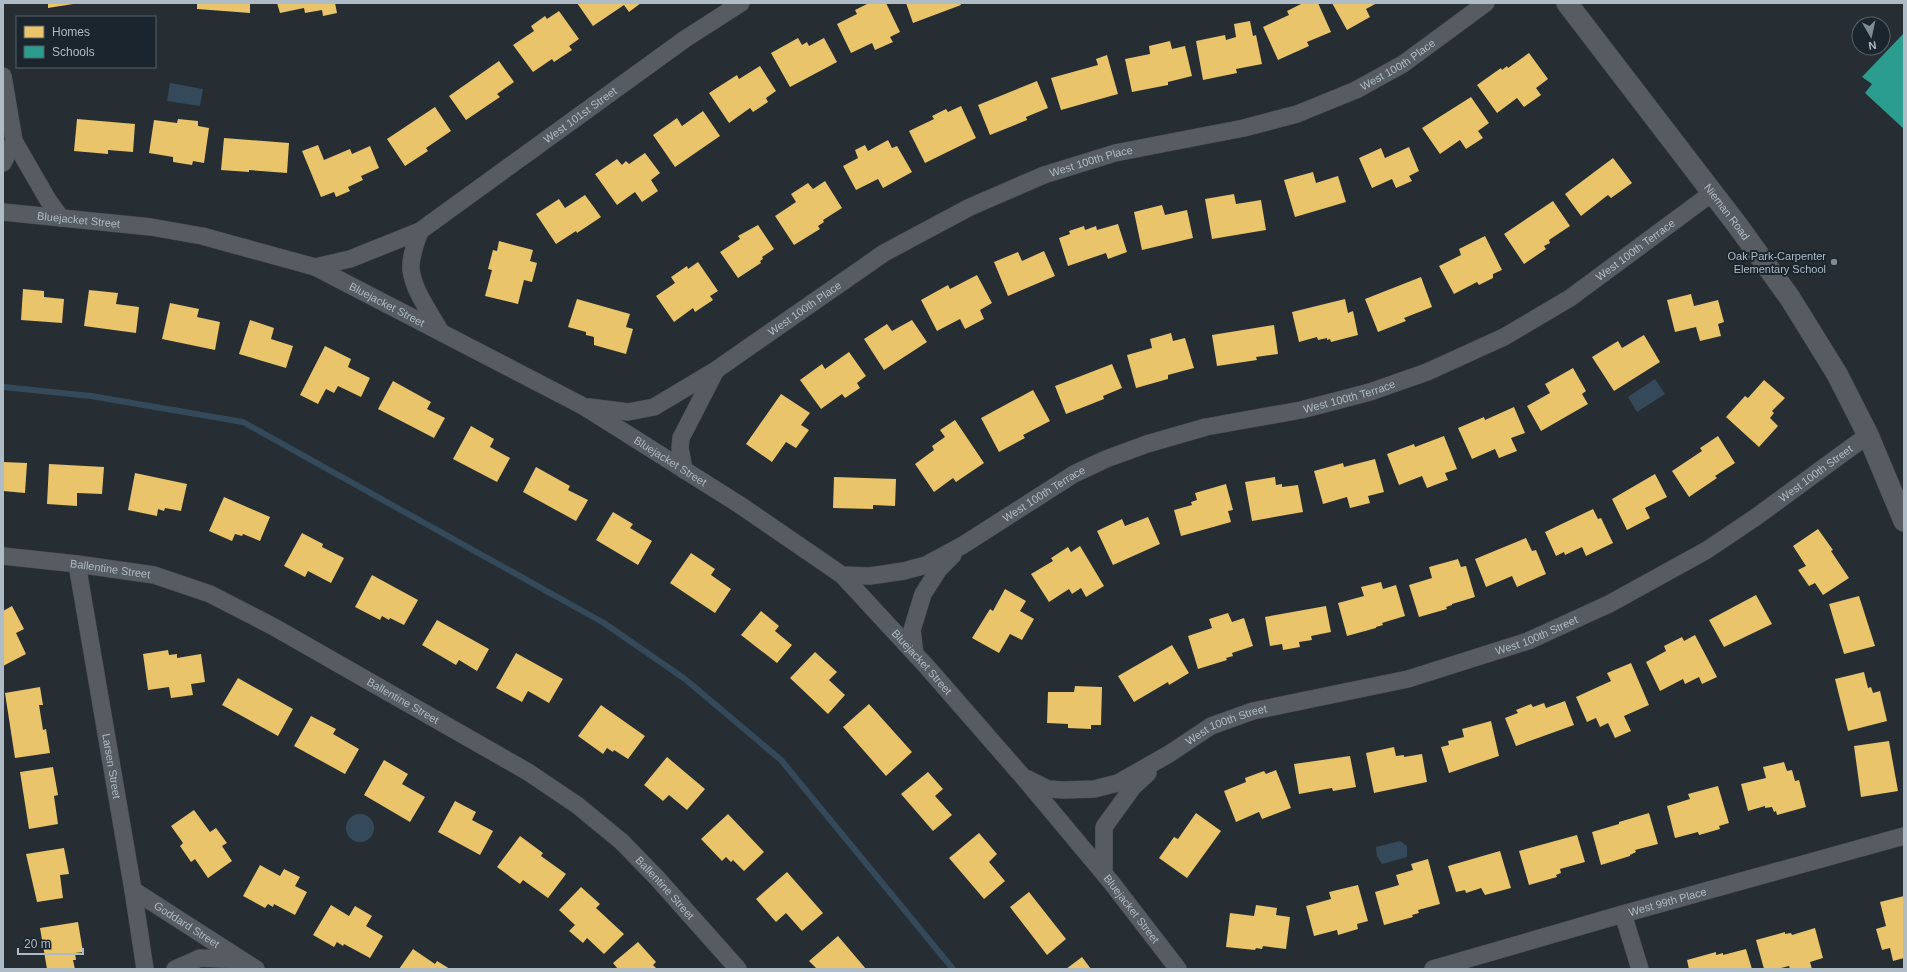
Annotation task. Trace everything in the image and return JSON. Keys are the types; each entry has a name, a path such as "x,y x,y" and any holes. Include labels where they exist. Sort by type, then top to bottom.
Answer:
{"street":[{"name":"West 101st Street","path":"315,267 350,260 420,230 684,39 741,3"},
{"name":"West 100th Place","path":"583,406 628,412 654,407 716,370 884,253 970,207 1044,176 1115,153 1244,128 1297,114 1356,90 1403,64 1486,3"},
{"name":"Nieman Road","path":"1567,3 1790,298 1837,374 1868,435 1904,521"},
{"path":"3,76 14,141 48,200 61,218"},
{"path":"3,163 14,141"},
{"name":"West 100th Terrace","path":"842,575 870,576 904,572 926,565 963,545 1074,474 1106,459 1148,444 1206,427 1301,410 1370,392 1427,372 1504,337 1570,298 1712,193"},
{"name":"Bluejacket Street","path":"3,212 151,227 202,236 315,267 583,406 740,505 842,575 915,654 1024,778 1104,873 1178,969"},
{"path":"420,230 413,252 411,269 417,290 440,331"},
{"name":"West 100th Place","path":"684,470 680,448 681,438 716,370"},
{"name":"West 100th Street","path":"1024,778 1048,789 1064,790 1094,789 1118,783 1169,754 1211,726 1253,711 1408,679 1450,667 1528,641 1609,604 1707,550 1756,517 1868,435"},
{"name":"West 100th Terrace","path":"915,654 912,630 923,594 939,569 963,545"},
{"name":"Ballentine Street","path":"3,556 77,564 154,575 182,583 223,600 528,772 577,806 622,842 657,878 738,969"},
{"name":"Larsen Street","path":"77,564 133,890 145,969"},
{"name":"West 100th Street","path":"1104,873 1104,827 1133,787 1169,754"},
{"name":"West 99th Place","path":"1433,969 1623,914 1904,836"},
{"name":"Goddard Street","path":"133,890 256,969"},
{"path":"1623,914 1640,969"},
{"name":"Goddard Street","path":"176,969 200,958 241,960"}],"water":[{"path":"170,83 203,89 200,106 167,101"},
{"path":"1655,379 1665,394 1637,412 1628,397"},
{"path":"360,814 370,818 374,828 370,838 360,842 350,838 346,828 350,818"},
{"path":"1400,841 1407,846 1407,857 1382,864 1377,856 1376,847"}],"building: Homes":[{"path":"48,3 73,3 73,4 48,8"},
{"path":"197,3 250,3 250,13 197,9"},
{"path":"277,3 335,3 337,13 323,16 322,10 305,13 304,8 280,13"},
{"path":"577,3 641,3 629,12 624,5 593,26"},
{"path":"869,3 886,3 900,32 890,37 893,42 875,50 872,43 851,53 837,24 857,14 855,10"},
{"path":"906,3 960,3 961,5 913,23"},
{"path":"1301,3 1318,3 1331,32 1307,42 1309,46 1278,60 1263,27 1289,15 1287,11"},
{"path":"1332,3 1377,3 1366,9 1370,17 1347,30"},
{"path":"559,11 579,39 569,46 572,50 554,62 552,59 533,72 513,45 534,31 531,26 545,16 547,19"},
{"path":"1250,21 1253,36 1256,35 1262,64 1236,69 1237,73 1203,80 1196,41 1225,35 1226,40 1236,37 1234,24"},
{"path":"798,38 802,45 807,42 809,46 824,38 837,62 790,87 771,53"},
{"path":"1170,41 1172,49 1185,46 1192,76 1168,82 1168,85 1132,92 1125,59 1150,54 1149,46"},
{"path":"1529,53 1548,79 1536,88 1541,95 1524,107 1517,98 1497,113 1477,85 1501,68 1502,70 1507,66 1508,68"},
{"path":"1107,55 1118,94 1061,110 1051,78 1098,65 1096,59"},
{"path":"499,61 514,82 497,94 500,97 466,120 449,96"},
{"path":"760,66 776,91 766,98 768,102 753,112 750,108 729,123 709,93 737,75 739,79"},
{"path":"1037,81 1048,108 1026,117 1027,120 990,135 978,105"},
{"path":"1471,97 1489,123 1478,131 1483,138 1466,149 1460,140 1440,154 1422,128"},
{"path":"961,106 976,138 925,163 909,131 934,119 932,116 946,109 948,112"},
{"path":"435,107 451,131 426,148 428,151 405,166 387,139"},
{"path":"703,111 720,136 675,167 653,135 677,118 682,126"},
{"path":"77,119 135,124 133,152 108,150 108,154 74,151"},
{"path":"178,119 198,121 198,126 209,128 204,163 193,161 192,165 173,162 173,157 149,153 154,120 177,123"},
{"path":"224,138 289,143 287,173 249,170 249,172 221,170"},
{"path":"888,140 892,148 897,146 912,172 883,188 878,179 856,190 843,166 858,158 855,150 865,145 868,151"},
{"path":"318,145 324,160 350,149 352,154 370,146 379,168 361,176 363,180 348,187 350,191 336,197 334,192 321,197 302,151"},
{"path":"1409,147 1419,171 1409,176 1412,181 1396,188 1392,179 1372,188 1359,158 1381,148 1385,158"},
{"path":"645,153 660,173 651,180 658,191 642,202 635,192 617,205 595,174 617,159 622,165 626,161 629,164"},
{"path":"1613,158 1632,183 1611,198 1608,195 1581,216 1565,194"},
{"path":"1313,172 1316,183 1338,176 1346,202 1295,217 1284,180"},
{"path":"825,181 842,208 823,220 824,222 818,226 820,229 794,245 775,216 796,202 791,194 808,183 813,189"},
{"path":"1234,194 1236,204 1261,200 1266,230 1212,239 1205,199"},
{"path":"585,195 601,217 577,233 576,231 556,244 536,214 559,199 565,208"},
{"path":"1553,201 1570,226 1549,240 1550,243 1544,246 1546,249 1524,264 1504,234"},
{"path":"1162,205 1165,215 1187,210 1193,238 1142,250 1134,212"},
{"path":"1118,224 1127,252 1108,259 1106,253 1068,266 1059,238 1070,234 1069,231 1084,226 1085,230 1096,226 1097,230"},
{"path":"758,225 774,249 762,257 763,259 760,261 761,263 738,278 720,252 740,239 738,236"},
{"path":"1485,236 1502,270 1493,274 1493,278 1479,285 1477,282 1454,294 1439,266 1461,255 1459,249"},
{"path":"499,241 533,250 530,261 537,263 532,282 524,280 518,304 485,296 492,270 488,269 493,250 497,251"},
{"path":"1044,251 1055,276 1008,296 994,262 1018,252 1022,261"},
{"path":"698,262 718,291 710,296 713,300 695,312 693,308 674,322 656,296 675,283 671,277 687,266 688,269"},
{"path":"977,275 992,303 980,310 984,319 965,329 960,319 937,331 921,300 948,285 950,289"},
{"path":"1421,277 1432,307 1404,318 1406,321 1378,332 1365,299"},
{"path":"23,289 44,291 44,297 64,299 62,323 21,320"},
{"path":"89,290 118,293 116,304 139,307 136,333 84,326"},
{"path":"1691,294 1694,306 1718,300 1724,322 1718,324 1721,336 1700,341 1696,327 1675,332 1667,300"},
{"path":"577,299 630,314 626,327 633,329 626,354 594,345 594,337 586,335 586,332 568,327"},
{"path":"1345,299 1348,313 1353,311 1358,335 1331,342 1330,339 1327,340 1327,338 1318,340 1317,337 1299,342 1292,312"},
{"path":"170,303 199,309 197,317 220,322 215,350 162,339"},
{"path":"250,320 274,328 271,339 293,346 286,368 239,354"},
{"path":"912,320 927,342 884,370 864,339 887,324 892,331"},
{"path":"1274,325 1278,354 1256,357 1257,360 1217,366 1212,335"},
{"path":"1171,333 1173,341 1185,338 1194,368 1168,375 1168,379 1136,388 1127,355 1152,348 1150,339"},
{"path":"1644,335 1660,362 1614,391 1592,357 1618,341 1622,348"},
{"path":"325,346 351,359 348,367 370,378 361,397 338,386 334,393 326,389 318,404 300,395"},
{"path":"849,352 866,376 857,383 860,388 845,398 842,394 821,409 800,380 822,364 825,369"},
{"path":"1112,364 1122,388 1103,396 1104,399 1066,414 1055,386"},
{"path":"1573,368 1586,391 1582,394 1588,404 1541,431 1527,406 1550,393 1545,384"},
{"path":"1764,380 1785,398 1772,411 1774,413 1770,418 1778,426 1759,447 1726,417 1745,396 1748,398"},
{"path":"393,381 431,402 427,409 445,418 434,438 378,409"},
{"path":"1033,390 1050,421 1023,435 1025,438 999,452 981,418"},
{"path":"781,394 810,413 801,425 809,430 796,448 786,442 772,462 746,444"},
{"path":"1514,407 1525,433 1511,438 1517,451 1499,458 1495,449 1472,459 1458,428 1484,417 1485,420"},
{"path":"955,420 984,463 956,482 953,478 934,492 915,464 934,450 932,446 945,437 940,430"},
{"path":"471,426 494,439 490,447 510,458 497,482 453,459"},
{"path":"1444,436 1457,469 1445,473 1448,480 1427,488 1422,476 1399,485 1387,454 1414,444 1415,447"},
{"path":"1718,436 1735,463 1715,476 1717,478 1689,497 1672,471 1702,451 1700,448"},
{"path":"1375,459 1384,492 1368,496 1370,503 1350,508 1347,497 1323,504 1314,471 1343,463 1344,467"},
{"path":"3,462 27,463 25,493 3,491"},
{"path":"49,464 104,467 102,494 77,493 77,506 47,504"},
{"path":"536,467 570,486 568,490 588,500 576,521 523,492"},
{"path":"135,473 187,484 181,511 165,508 164,511 158,509 157,516 128,510"},
{"path":"1655,474 1667,497 1645,508 1650,518 1627,530 1612,499"},
{"path":"834,477 896,479 895,506 873,505 873,509 833,508"},
{"path":"1275,477 1276,485 1282,484 1282,487 1298,485 1303,512 1252,521 1245,482"},
{"path":"1226,484 1233,510 1228,511 1231,522 1181,536 1174,510 1192,505 1191,502 1197,500 1195,493"},
{"path":"224,497 270,517 260,541 243,534 242,536 235,534 232,541 209,531"},
{"path":"1593,509 1598,519 1601,518 1613,543 1586,556 1582,547 1565,555 1564,552 1556,556 1545,532"},
{"path":"613,512 633,524 630,528 652,541 638,565 596,540"},
{"path":"1148,517 1160,544 1113,565 1097,531 1122,519 1125,526"},
{"path":"1818,529 1833,550 1831,551 1849,578 1823,595 1815,583 1809,586 1798,570 1806,566 1793,546"},
{"path":"302,533 323,544 322,547 344,558 331,583 308,571 305,577 284,566"},
{"path":"1526,538 1532,551 1536,550 1546,574 1517,587 1512,576 1486,587 1475,559"},
{"path":"1080,546 1104,586 1086,597 1081,588 1072,594 1069,589 1049,602 1031,574 1053,561 1051,558 1068,547 1071,552"},
{"path":"691,553 715,569 711,575 731,589 715,613 670,583"},
{"path":"1458,559 1461,567 1466,566 1475,597 1452,604 1446,607 1447,609 1419,617 1409,585 1432,578 1429,567"},
{"path":"372,575 418,600 404,625 382,616 380,620 355,607"},
{"path":"1381,582 1383,589 1396,585 1405,616 1382,623 1383,625 1376,628 1347,636 1338,603 1364,596 1361,587"},
{"path":"1005,589 1026,601 1020,611 1034,619 1022,640 1010,634 999,653 972,638 990,609 993,611"},
{"path":"1756,595 1772,624 1724,647 1709,620"},
{"path":"1859,596 1875,646 1844,654 1829,604"},
{"path":"12,606 24,629 16,633 26,654 3,666 3,611"},
{"path":"1326,606 1331,632 1311,636 1312,640 1299,642 1300,647 1283,650 1282,644 1270,646 1265,617"},
{"path":"761,611 779,626 775,631 792,645 777,663 741,635"},
{"path":"1228,613 1232,622 1244,618 1253,646 1232,653 1233,656 1226,658 1227,660 1198,669 1188,636 1212,628 1209,619"},
{"path":"437,620 489,649 477,671 459,660 456,665 422,645"},
{"path":"1695,635 1717,677 1702,684 1699,677 1685,684 1683,679 1660,691 1646,662 1666,651 1664,646 1682,637 1684,641"},
{"path":"1172,645 1189,673 1169,685 1168,682 1134,702 1118,676"},
{"path":"168,650 169,655 177,654 177,658 201,654 205,682 191,684 193,695 171,698 169,687 148,690 143,654"},
{"path":"815,652 837,672 829,680 845,695 828,714 790,678"},
{"path":"516,653 563,679 549,703 528,691 522,702 496,688"},
{"path":"1631,663 1649,705 1624,716 1631,731 1615,738 1608,723 1600,727 1596,718 1587,722 1576,697 1611,681 1607,673"},
{"path":"1864,672 1868,688 1871,687 1873,693 1880,691 1887,721 1848,731 1835,679"},
{"path":"238,678 293,709 278,736 222,705"},
{"path":"1075,686 1102,687 1101,725 1091,725 1091,729 1068,728 1068,724 1047,723 1048,692 1074,692"},
{"path":"40,687 43,705 39,705 43,730 46,729 50,753 15,758 5,693"},
{"path":"1565,701 1574,725 1516,746 1505,718 1518,713 1516,710 1531,704 1533,707 1544,703 1546,708"},
{"path":"869,704 912,752 886,776 843,727"},
{"path":"601,705 645,736 628,759 614,750 613,752 607,748 603,754 578,736"},
{"path":"311,716 336,729 333,734 359,749 345,774 294,746"},
{"path":"1491,721 1499,756 1449,773 1441,747 1449,745 1448,741 1464,737 1462,729"},
{"path":"1889,741 1898,791 1861,797 1854,746"},
{"path":"1394,747 1396,756 1404,755 1404,757 1422,754 1427,782 1374,793 1366,753"},
{"path":"1350,756 1356,787 1333,791 1332,788 1299,794 1294,764"},
{"path":"667,757 705,789 687,810 669,795 663,801 644,785"},
{"path":"384,760 408,774 402,784 425,797 410,822 364,795"},
{"path":"1784,762 1787,771 1792,770 1795,781 1799,780 1806,807 1777,815 1776,811 1774,812 1772,807 1765,808 1765,806 1748,811 1741,784 1766,778 1763,767"},
{"path":"53,767 58,795 54,796 58,824 29,829 20,772"},
{"path":"1276,770 1291,808 1262,819 1259,812 1236,822 1224,791 1246,782 1245,778 1264,771 1266,774"},
{"path":"928,772 943,789 935,796 952,815 933,831 901,794"},
{"path":"1718,786 1729,823 1719,826 1720,829 1699,835 1698,832 1675,838 1667,806 1690,799 1688,794"},
{"path":"455,801 476,812 472,820 493,831 480,855 438,832"},
{"path":"194,810 210,832 216,828 227,843 222,846 232,861 208,878 195,859 191,862 180,846 183,843 171,826"},
{"path":"1196,813 1221,831 1187,878 1159,858 1174,837 1178,839"},
{"path":"1649,813 1658,844 1635,850 1636,852 1630,856 1601,865 1592,832"},
{"path":"728,814 764,852 744,871 733,860 731,862 726,857 722,861 701,839"},
{"path":"979,833 997,854 989,862 1005,881 984,899 949,858"},
{"path":"1577,835 1585,862 1560,869 1561,873 1556,875 1557,877 1529,885 1519,851"},
{"path":"520,836 543,853 541,856 566,874 548,898 523,880 520,884 497,867"},
{"path":"64,848 69,874 60,875 63,898 37,902 26,854"},
{"path":"1500,851 1511,888 1485,895 1481,888 1466,893 1465,890 1456,892 1448,866"},
{"path":"1428,859 1440,904 1418,910 1419,913 1412,915 1413,917 1384,925 1375,892 1399,885 1396,875 1413,870 1411,864"},
{"path":"260,865 280,876 284,869 300,877 295,886 307,892 295,915 274,904 273,907 268,904 265,908 243,896"},
{"path":"787,872 823,913 802,931 786,913 776,922 756,899"},
{"path":"1358,885 1368,921 1357,924 1358,929 1338,935 1337,930 1314,936 1306,906 1331,899 1329,892"},
{"path":"581,887 600,904 596,908 624,934 604,954 587,938 583,943 569,931 575,925 559,910"},
{"path":"1029,892 1066,939 1047,955 1010,907"},
{"path":"1904,896 1904,958 1893,961 1890,948 1882,950 1876,929 1886,926 1880,902"},
{"path":"331,905 349,916 355,906 372,916 366,926 383,936 370,958 344,944 343,946 337,942 334,947 313,935"},
{"path":"1256,905 1277,908 1276,915 1290,917 1286,949 1263,946 1262,949 1256,948 1255,950 1226,947 1230,913 1254,916"},
{"path":"78,922 83,952 75,953 76,960 73,960 75,969 47,969 40,928"},
{"path":"1815,928 1823,958 1810,962 1812,969 1790,969 1789,966 1777,969 1764,969 1756,940 1785,932 1785,934 1791,933 1792,935"},
{"path":"838,936 866,969 817,969 809,961"},
{"path":"638,942 656,962 653,965 657,969 618,969 613,963"},
{"path":"413,949 435,964 437,961 450,969 399,969"},
{"path":"1746,949 1752,969 1689,969 1687,960 1716,952 1716,955 1723,953 1723,955"},
{"path":"1082,957 1091,969 1066,969"}],"building: Schools":[{"path":"1904,33 1904,129 1865,93 1872,84 1862,77 1882,56 1891,56 1891,47"}],"waterway":[{"path":"3,387 91,396 243,422 604,623 685,679 781,760 953,969"}],"place":[{"name":"Oak Park-Carpenter Elementary School","path":"1834,262"}]}
